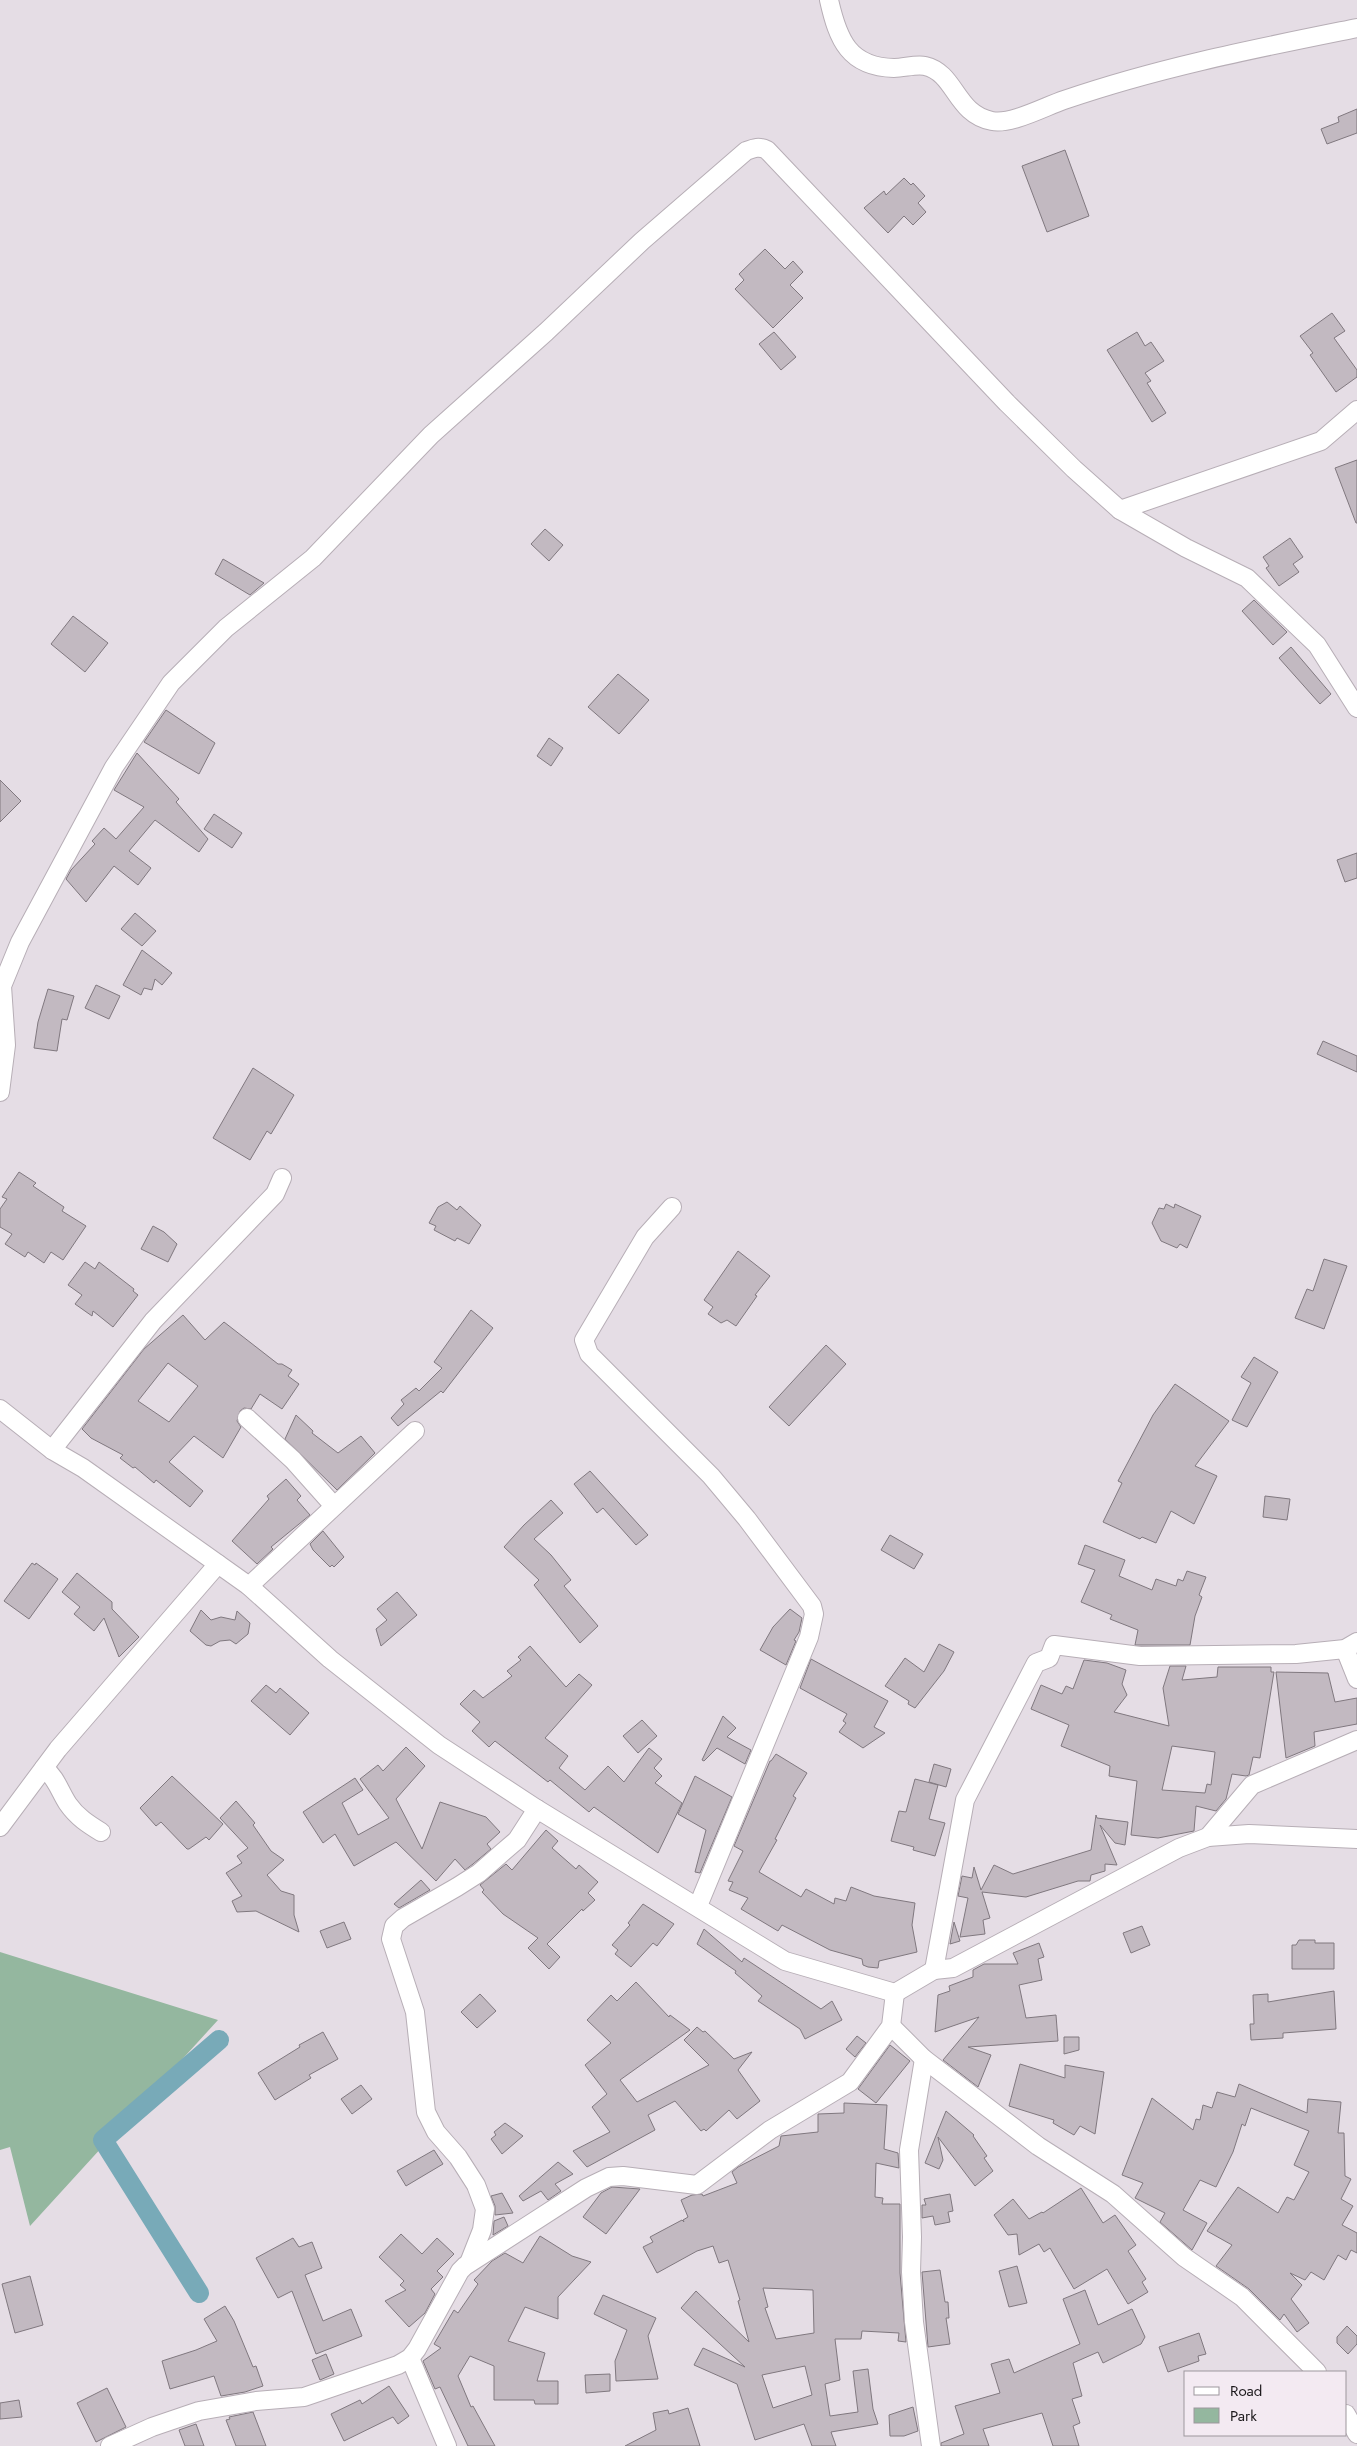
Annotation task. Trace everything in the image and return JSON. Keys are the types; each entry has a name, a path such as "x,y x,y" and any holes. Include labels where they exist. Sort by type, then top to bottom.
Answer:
{"street":[{"path":"829,0 834,22 843,43 855,57 878,68 924,66 944,77 966,109 977,117 995,122 1016,118 1106,86 1174,66 1357,28"},
{"path":"0,1092 6,1045 2,986 20,942 114,767 171,683 226,628 313,558 431,436 546,332 642,240 746,151 760,146 767,150 1007,403 1074,469 1120,510 1186,548 1247,578 1317,645 1357,708"},
{"path":"1120,510 1321,441 1357,410"},
{"path":"52,1450 153,1321 275,1194 282,1178"},
{"path":"672,1207 644,1237 584,1340 584,1344 589,1354 711,1476 748,1519 812,1606 814,1614 809,1637 698,1906"},
{"path":"0,1409 52,1450 83,1468 249,1586 330,1659 439,1745 537,1809 698,1906 785,1962 895,1993 934,1970 952,1968 1179,1848 1208,1837 1278,1834 1357,1839"},
{"path":"247,1418 293,1460 334,1506"},
{"path":"249,1586 415,1432"},
{"path":"0,1827 44,1768 218,1564"},
{"path":"934,1970 965,1800 1036,1663 1049,1658 1054,1645 1140,1656 1296,1654 1351,1645 1357,1679"},
{"path":"1208,1837 1252,1785 1357,1740"},
{"path":"44,1768 50,1773 69,1805 83,1821 101,1832"},
{"path":"469,2263 482,2230 485,2209 476,2185 458,2157 436,2132 426,2112 415,2012 391,1939 392,1932 403,1918 479,1873 516,1840 537,1809"},
{"path":"110,2446 152,2427 199,2411 256,2401 304,2397 398,2365 410,2358 460,2271 469,2263 572,2196 609,2177 623,2176 697,2185 770,2130 850,2082 891,2026 895,1993"},
{"path":"891,2026 924,2060 1038,2146 1113,2194 1184,2257 1242,2297 1316,2371"},
{"path":"924,2060 909,2150 912,2237 911,2272 914,2322 931,2446"},
{"path":"410,2358 447,2446"},
{"path":"1347,2416 1357,2434"}],"green space":[{"path":"0,1952 218,2020 30,2226 10,2147 0,2150"}],"building":[{"path":"1357,109 1357,133 1327,144 1321,129 1339,122 1338,117"},
{"path":"1065,150 1089,216 1047,232 1022,166"},
{"path":"904,178 911,185 913,183 925,196 918,203 926,212 913,225 904,216 888,233 864,208 884,191 886,195"},
{"path":"765,249 785,269 793,261 803,272 790,285 803,298 773,328 735,289 744,280 739,274"},
{"path":"1332,313 1345,331 1334,338 1357,370 1357,377 1336,392 1310,355 1313,353 1300,336"},
{"path":"774,332 796,357 781,370 759,344"},
{"path":"1137,332 1145,346 1151,342 1164,361 1145,373 1151,381 1147,383 1166,413 1152,422 1107,350"},
{"path":"1357,460 1357,523 1356,523 1335,468"},
{"path":"545,529 563,545 549,561 531,544"},
{"path":"1290,538 1303,557 1293,564 1299,572 1279,586 1266,568 1269,566 1263,557"},
{"path":"223,559 264,583 250,595 215,574"},
{"path":"1254,600 1287,632 1273,645 1242,611"},
{"path":"73,616 108,643 85,672 51,644"},
{"path":"1291,647 1331,694 1320,704 1279,658"},
{"path":"618,674 649,700 619,734 588,707"},
{"path":"166,710 215,743 199,774 144,742"},
{"path":"549,738 563,748 551,766 537,756"},
{"path":"137,753 179,799 176,802 208,839 199,852 155,820 129,851 151,868 138,885 114,866 86,902 66,879 71,870 95,844 92,841 104,828 116,839 144,807 114,790"},
{"path":"0,780 21,801 0,822"},
{"path":"214,814 242,833 232,848 204,829"},
{"path":"1357,853 1357,878 1345,882 1337,860"},
{"path":"135,913 156,931 142,946 121,929"},
{"path":"142,950 172,973 162,985 155,979 152,990 144,988 141,995 123,985"},
{"path":"96,985 120,996 109,1019 85,1008"},
{"path":"48,989 74,996 67,1020 62,1019 57,1051 34,1048 38,1022"},
{"path":"1323,1041 1357,1056 1357,1072 1317,1054"},
{"path":"253,1068 294,1095 271,1134 267,1131 250,1160 213,1138"},
{"path":"19,1172 36,1183 33,1186 64,1207 62,1211 86,1226 63,1260 51,1252 44,1263 28,1252 25,1257 5,1244 12,1234 0,1227 0,1209 7,1199 2,1197"},
{"path":"447,1202 457,1210 460,1206 481,1225 469,1244 457,1238 455,1241 434,1230 436,1226 429,1223 438,1207"},
{"path":"1166,1204 1174,1208 1175,1204 1201,1216 1187,1248 1180,1244 1177,1248 1161,1241 1152,1223 1159,1208 1164,1209"},
{"path":"153,1226 164,1232 177,1244 168,1262 141,1249"},
{"path":"738,1251 770,1276 755,1295 757,1296 736,1326 727,1320 721,1323 708,1314 713,1307 704,1300"},
{"path":"1324,1259 1347,1266 1324,1329 1295,1318 1307,1289 1313,1291"},
{"path":"85,1262 95,1269 99,1262 134,1289 133,1291 138,1295 113,1327 93,1311 92,1316 75,1304 82,1295 68,1285"},
{"path":"471,1310 493,1328 443,1393 441,1391 398,1426 391,1418 404,1404 401,1400 416,1388 419,1391 442,1368 434,1362"},
{"path":"183,1315 205,1340 224,1322 278,1364 282,1364 292,1370 288,1376 299,1384 282,1409 260,1394 251,1409 244,1408 240,1411 237,1421 241,1427 223,1458 194,1436 169,1462 203,1491 190,1507 156,1480 154,1483 135,1467 133,1468 120,1458 123,1455 91,1438 82,1429 144,1349","holes":["168,1363 198,1386 169,1422 138,1401"]},
{"path":"826,1345 846,1364 789,1426 769,1407"},
{"path":"1254,1357 1278,1372 1247,1427 1232,1420 1251,1383 1241,1377"},
{"path":"1175,1384 1229,1421 1195,1466 1217,1476 1194,1524 1171,1511 1156,1543 1142,1537 1140,1539 1103,1522 1122,1483 1118,1481 1153,1415"},
{"path":"296,1415 313,1431 312,1433 338,1453 361,1436 375,1453 337,1490 285,1439"},
{"path":"590,1471 648,1535 636,1545 603,1508 597,1513 574,1484"},
{"path":"286,1479 301,1496 297,1500 310,1515 271,1547 273,1549 257,1564 232,1541 269,1499 267,1496"},
{"path":"1265,1496 1290,1499 1287,1520 1263,1517"},
{"path":"551,1500 563,1513 534,1539 551,1555 571,1580 564,1586 598,1626 580,1643 534,1585 539,1580 504,1547"},
{"path":"323,1531 344,1557 334,1567 332,1565 330,1567 313,1550 310,1544"},
{"path":"890,1535 923,1554 914,1569 881,1550"},
{"path":"1085,1545 1125,1560 1119,1576 1152,1590 1156,1579 1176,1586 1178,1579 1183,1581 1187,1571 1206,1577 1199,1595 1202,1597 1195,1616 1190,1645 1135,1645 1138,1630 1110,1619 1112,1615 1081,1602 1095,1570 1078,1564"},
{"path":"32,1563 35,1565 36,1563 58,1579 29,1619 4,1601"},
{"path":"77,1573 112,1602 112,1609 139,1637 119,1657 104,1618 94,1631 74,1614 80,1607 62,1592"},
{"path":"397,1592 417,1615 381,1646 376,1629 387,1620 377,1609"},
{"path":"790,1609 802,1618 799,1632 794,1640 796,1641 786,1665 760,1650 773,1627"},
{"path":"201,1610 211,1620 221,1617 235,1620 237,1611 250,1623 248,1634 236,1644 230,1640 220,1641 211,1646 206,1645 190,1631"},
{"path":"939,1644 954,1652 944,1671 915,1708 908,1704 909,1701 885,1686 905,1658 924,1672"},
{"path":"530,1646 566,1687 579,1674 592,1685 545,1738 568,1756 559,1768 585,1790 608,1766 624,1782 649,1748 662,1759 654,1768 662,1776 655,1783 682,1803 658,1853 594,1807 589,1812 550,1780 548,1782 495,1741 489,1747 472,1731 480,1722 460,1704 474,1690 483,1698 512,1676 507,1671 521,1660 518,1657"},
{"path":"811,1659 888,1701 874,1727 885,1733 863,1748 839,1732 846,1723 843,1721 847,1714 800,1688"},
{"path":"1084,1660 1107,1663 1126,1670 1122,1684 1127,1695 1114,1712 1169,1726 1163,1688 1170,1666 1186,1666 1182,1680 1217,1677 1218,1667 1271,1667 1271,1672 1274,1672 1260,1758 1253,1757 1249,1775 1232,1774 1226,1799 1216,1811 1196,1806 1194,1831 1158,1838 1131,1835 1137,1781 1109,1776 1110,1766 1061,1746 1069,1725 1031,1709 1041,1685 1062,1694 1066,1686 1073,1689","holes":["1172,1746 1215,1752 1211,1785 1207,1784 1205,1793 1162,1790"]},
{"path":"1276,1672 1328,1673 1335,1702 1357,1698 1357,1724 1314,1732 1315,1746 1286,1758"},
{"path":"266,1685 276,1693 280,1688 309,1713 290,1735 251,1701"},
{"path":"723,1716 736,1728 727,1737 751,1750 745,1764 717,1748 704,1761 702,1760"},
{"path":"642,1720 657,1736 638,1753 623,1736"},
{"path":"406,1747 425,1766 396,1799 422,1849 440,1802 486,1817 500,1832 487,1844 491,1849 473,1864 465,1870 455,1859 436,1881 396,1842 354,1866 335,1834 323,1843 303,1812 355,1778 363,1790 342,1803 358,1835 389,1818 360,1779 378,1765 383,1771"},
{"path":"776,1754 807,1773 793,1796 796,1798 775,1839 777,1840 759,1872 801,1897 806,1889 834,1904 835,1898 846,1901 851,1887 874,1896 915,1903 912,1925 917,1952 879,1961 878,1968 868,1967 863,1965 862,1959 830,1950 782,1925 778,1931 741,1909 748,1898 729,1890 733,1882 728,1881 743,1851 734,1846 770,1761"},
{"path":"934,1764 951,1769 946,1787 929,1782"},
{"path":"172,1776 223,1824 209,1840 206,1837 189,1849 161,1822 156,1826 140,1808"},
{"path":"695,1776 732,1797 700,1873 695,1872 706,1830 678,1814"},
{"path":"915,1779 938,1785 929,1819 945,1823 935,1856 913,1850 914,1847 891,1841 899,1811 906,1812"},
{"path":"236,1801 255,1823 253,1825 271,1851 284,1860 267,1875 281,1891 294,1895 294,1915 299,1932 256,1911 237,1912 232,1901 242,1896 226,1873 242,1863 237,1856 248,1848 220,1818"},
{"path":"1096,1815 1097,1818 1128,1822 1125,1845 1115,1843 1100,1825 1117,1865 1105,1864 1105,1871 1091,1875 1090,1881 1078,1881 1026,1897 982,1892 990,1918 983,1920 985,1934 960,1937 968,1898 958,1896 962,1876 972,1878 974,1867 981,1890 994,1865 1013,1874 1091,1850"},
{"path":"546,1830 558,1841 552,1848 576,1869 579,1865 598,1882 588,1893 595,1900 583,1911 582,1909 547,1944 560,1957 549,1969 528,1948 538,1938 503,1914 482,1892 484,1890 480,1885 506,1864 512,1870"},
{"path":"421,1880 430,1890 399,1908 394,1904"},
{"path":"643,1904 674,1924 657,1946 653,1943 631,1967 615,1954 618,1950 612,1945 630,1925 628,1923"},
{"path":"344,1922 351,1939 327,1948 320,1931"},
{"path":"954,1922 960,1941 950,1944"},
{"path":"1142,1926 1150,1945 1131,1953 1123,1933"},
{"path":"704,1929 742,1962 744,1958 821,2009 832,2001 842,2020 805,2039 800,2029 758,2001 762,1996 735,1973 736,1971 697,1944"},
{"path":"1299,1940 1315,1940 1315,1943 1334,1943 1334,1969 1292,1969 1292,1945 1296,1945"},
{"path":"1039,1943 1044,1957 1038,1959 1042,1980 1019,1985 1026,2018 1056,2015 1058,2041 968,2047 991,2055 978,2087 943,2060 979,2017 935,2032 938,1995 950,1991 949,1986 973,1977 973,1970 984,1964 1018,1964 1013,1953"},
{"path":"636,1982 669,2017 670,2015 690,2030 620,2080 637,2102 709,2065 684,2040 697,2027 703,2032 705,2031 734,2059 752,2052 738,2070 760,2101 737,2119 729,2110 706,2131 704,2129 701,2131 675,2101 648,2115 655,2130 587,2167 573,2151 610,2132 592,2107 607,2094 585,2065 611,2043 587,2020 611,1995 617,2001"},
{"path":"1334,1991 1336,2029 1283,2033 1283,2038 1251,2040 1250,2024 1254,2024 1253,1995 1268,1994 1268,2002"},
{"path":"480,1994 496,2011 477,2028 461,2012"},
{"path":"323,2032 338,2059 309,2075 311,2078 275,2100 258,2073 300,2047 299,2045"},
{"path":"857,2036 866,2043 855,2057 846,2049"},
{"path":"1064,2037 1079,2037 1079,2050 1064,2054"},
{"path":"890,2045 910,2061 876,2103 858,2089"},
{"path":"1020,2064 1065,2078 1065,2065 1104,2072 1095,2134 1080,2126 1074,2135 1053,2123 1054,2120 1009,2106"},
{"path":"1239,2084 1307,2113 1308,2099 1341,2102 1338,2133 1344,2133 1345,2176 1351,2179 1341,2199 1353,2206 1342,2225 1357,2233 1357,2253 1351,2250 1346,2260 1338,2255 1324,2280 1311,2272 1305,2280 1290,2273 1302,2285 1291,2299 1309,2323 1297,2332 1284,2314 1280,2320 1249,2289 1216,2266 1232,2245 1207,2231 1238,2187 1278,2213 1287,2197 1294,2200 1309,2172 1294,2165 1309,2131 1251,2108 1245,2126 1242,2124 1233,2152 1216,2187 1200,2180 1183,2210 1207,2223 1192,2250 1160,2222 1165,2213 1135,2198 1143,2183 1122,2175 1152,2098 1193,2130 1196,2119 1200,2120 1203,2105 1212,2108 1217,2092 1235,2097"},
{"path":"361,2085 372,2099 352,2114 341,2099"},
{"path":"844,2103 887,2105 884,2149 898,2153 899,2168 876,2163 875,2197 883,2198 882,2204 900,2204 900,2273 906,2342 898,2341 899,2333 862,2331 861,2339 835,2339 840,2380 825,2384 830,2416 858,2412 853,2371 868,2369 873,2409 878,2424 831,2432 836,2446 812,2446 804,2424 755,2440 737,2384 694,2365 703,2348 745,2367 681,2308 696,2291 749,2342 738,2301 740,2300 728,2260 719,2263 713,2246 697,2251 657,2273 643,2247 653,2242 650,2237 682,2220 684,2222 683,2220 688,2217 681,2200 692,2195 702,2194 703,2196 737,2183 732,2172 779,2146 781,2136 818,2132 818,2114 844,2113","holes":["763,2288 813,2290 814,2333 776,2339 765,2308 768,2307","805,2366 812,2395 773,2408 762,2375"]},
{"path":"946,2111 974,2135 987,2156 984,2158 993,2171 975,2186 938,2137 943,2160 939,2169 925,2163"},
{"path":"505,2123 523,2136 502,2154 491,2139 496,2135 494,2132"},
{"path":"434,2150 443,2164 406,2186 397,2171"},
{"path":"558,2162 573,2174 555,2184 561,2191 548,2200 541,2191 523,2201 519,2196"},
{"path":"612,2187 640,2189 606,2234 583,2217 601,2193"},
{"path":"1081,2188 1103,2223 1115,2215 1136,2245 1128,2251 1146,2279 1142,2282 1148,2292 1128,2304 1107,2269 1074,2289 1050,2248 1044,2252 1039,2244 1019,2255 1017,2234 1008,2235 994,2215 1013,2199 1029,2219 1043,2213"},
{"path":"502,2193 513,2213 495,2215 495,2206 491,2196"},
{"path":"950,2194 953,2211 948,2212 950,2222 935,2225 933,2216 922,2218 922,2205 926,2205 924,2199"},
{"path":"504,2217 508,2226 493,2235 494,2221"},
{"path":"401,2234 422,2254 437,2238 454,2254 437,2271 443,2277 431,2289 435,2294 425,2313 409,2327 385,2301 406,2290 400,2285 404,2281 379,2257"},
{"path":"540,2236 572,2256 591,2262 558,2297 558,2319 525,2307 508,2341 545,2353 537,2381 558,2381 558,2404 535,2404 534,2400 494,2400 494,2366 470,2356 458,2376 471,2407 473,2406 495,2446 468,2446 440,2387 435,2389 423,2361 441,2348 434,2344 454,2310 458,2313 478,2284 474,2280 492,2261 505,2253 523,2263"},
{"path":"293,2238 299,2247 312,2242 322,2268 305,2275 323,2321 351,2309 362,2336 316,2354 292,2291 278,2298 256,2258"},
{"path":"1017,2266 1027,2303 1009,2307 999,2271"},
{"path":"940,2270 945,2302 948,2302 949,2318 946,2318 950,2344 928,2347 922,2272"},
{"path":"30,2276 43,2325 15,2333 2,2284"},
{"path":"1085,2290 1098,2325 1132,2309 1145,2337 1141,2344 1103,2363 1098,2352 1073,2363 1082,2396 1072,2399 1080,2423 1073,2426 1079,2446 1053,2446 1042,2413 983,2429 989,2446 941,2446 941,2443 964,2434 955,2406 1000,2393 991,2364 1009,2359 1014,2373 1080,2344 1063,2299"},
{"path":"603,2295 656,2318 648,2336 658,2379 616,2381 615,2361 627,2330 594,2314"},
{"path":"225,2306 234,2321 253,2367 256,2366 263,2386 245,2392 221,2396 214,2376 170,2389 162,2361 217,2341 204,2319"},
{"path":"1347,2326 1357,2336 1357,2344 1348,2354 1337,2343 1337,2337"},
{"path":"1199,2333 1206,2354 1198,2356 1199,2361 1168,2372 1159,2347"},
{"path":"326,2354 334,2374 320,2380 312,2360"},
{"path":"610,2374 610,2391 586,2393 585,2375"},
{"path":"389,2386 409,2416 398,2424 393,2417 344,2441 331,2414 360,2400 362,2404"},
{"path":"107,2388 126,2427 96,2442 77,2403"},
{"path":"19,2400 22,2417 0,2419 0,2403"},
{"path":"913,2407 918,2431 904,2436 890,2436 889,2415"},
{"path":"688,2408 700,2446 625,2446 656,2430 653,2413 668,2410 669,2414"},
{"path":"253,2412 266,2446 236,2446 226,2420 230,2419 229,2417"},
{"path":"196,2424 204,2446 185,2446 179,2430"}],"waterway":[{"path":"199,2293 103,2140 219,2040"}]}
